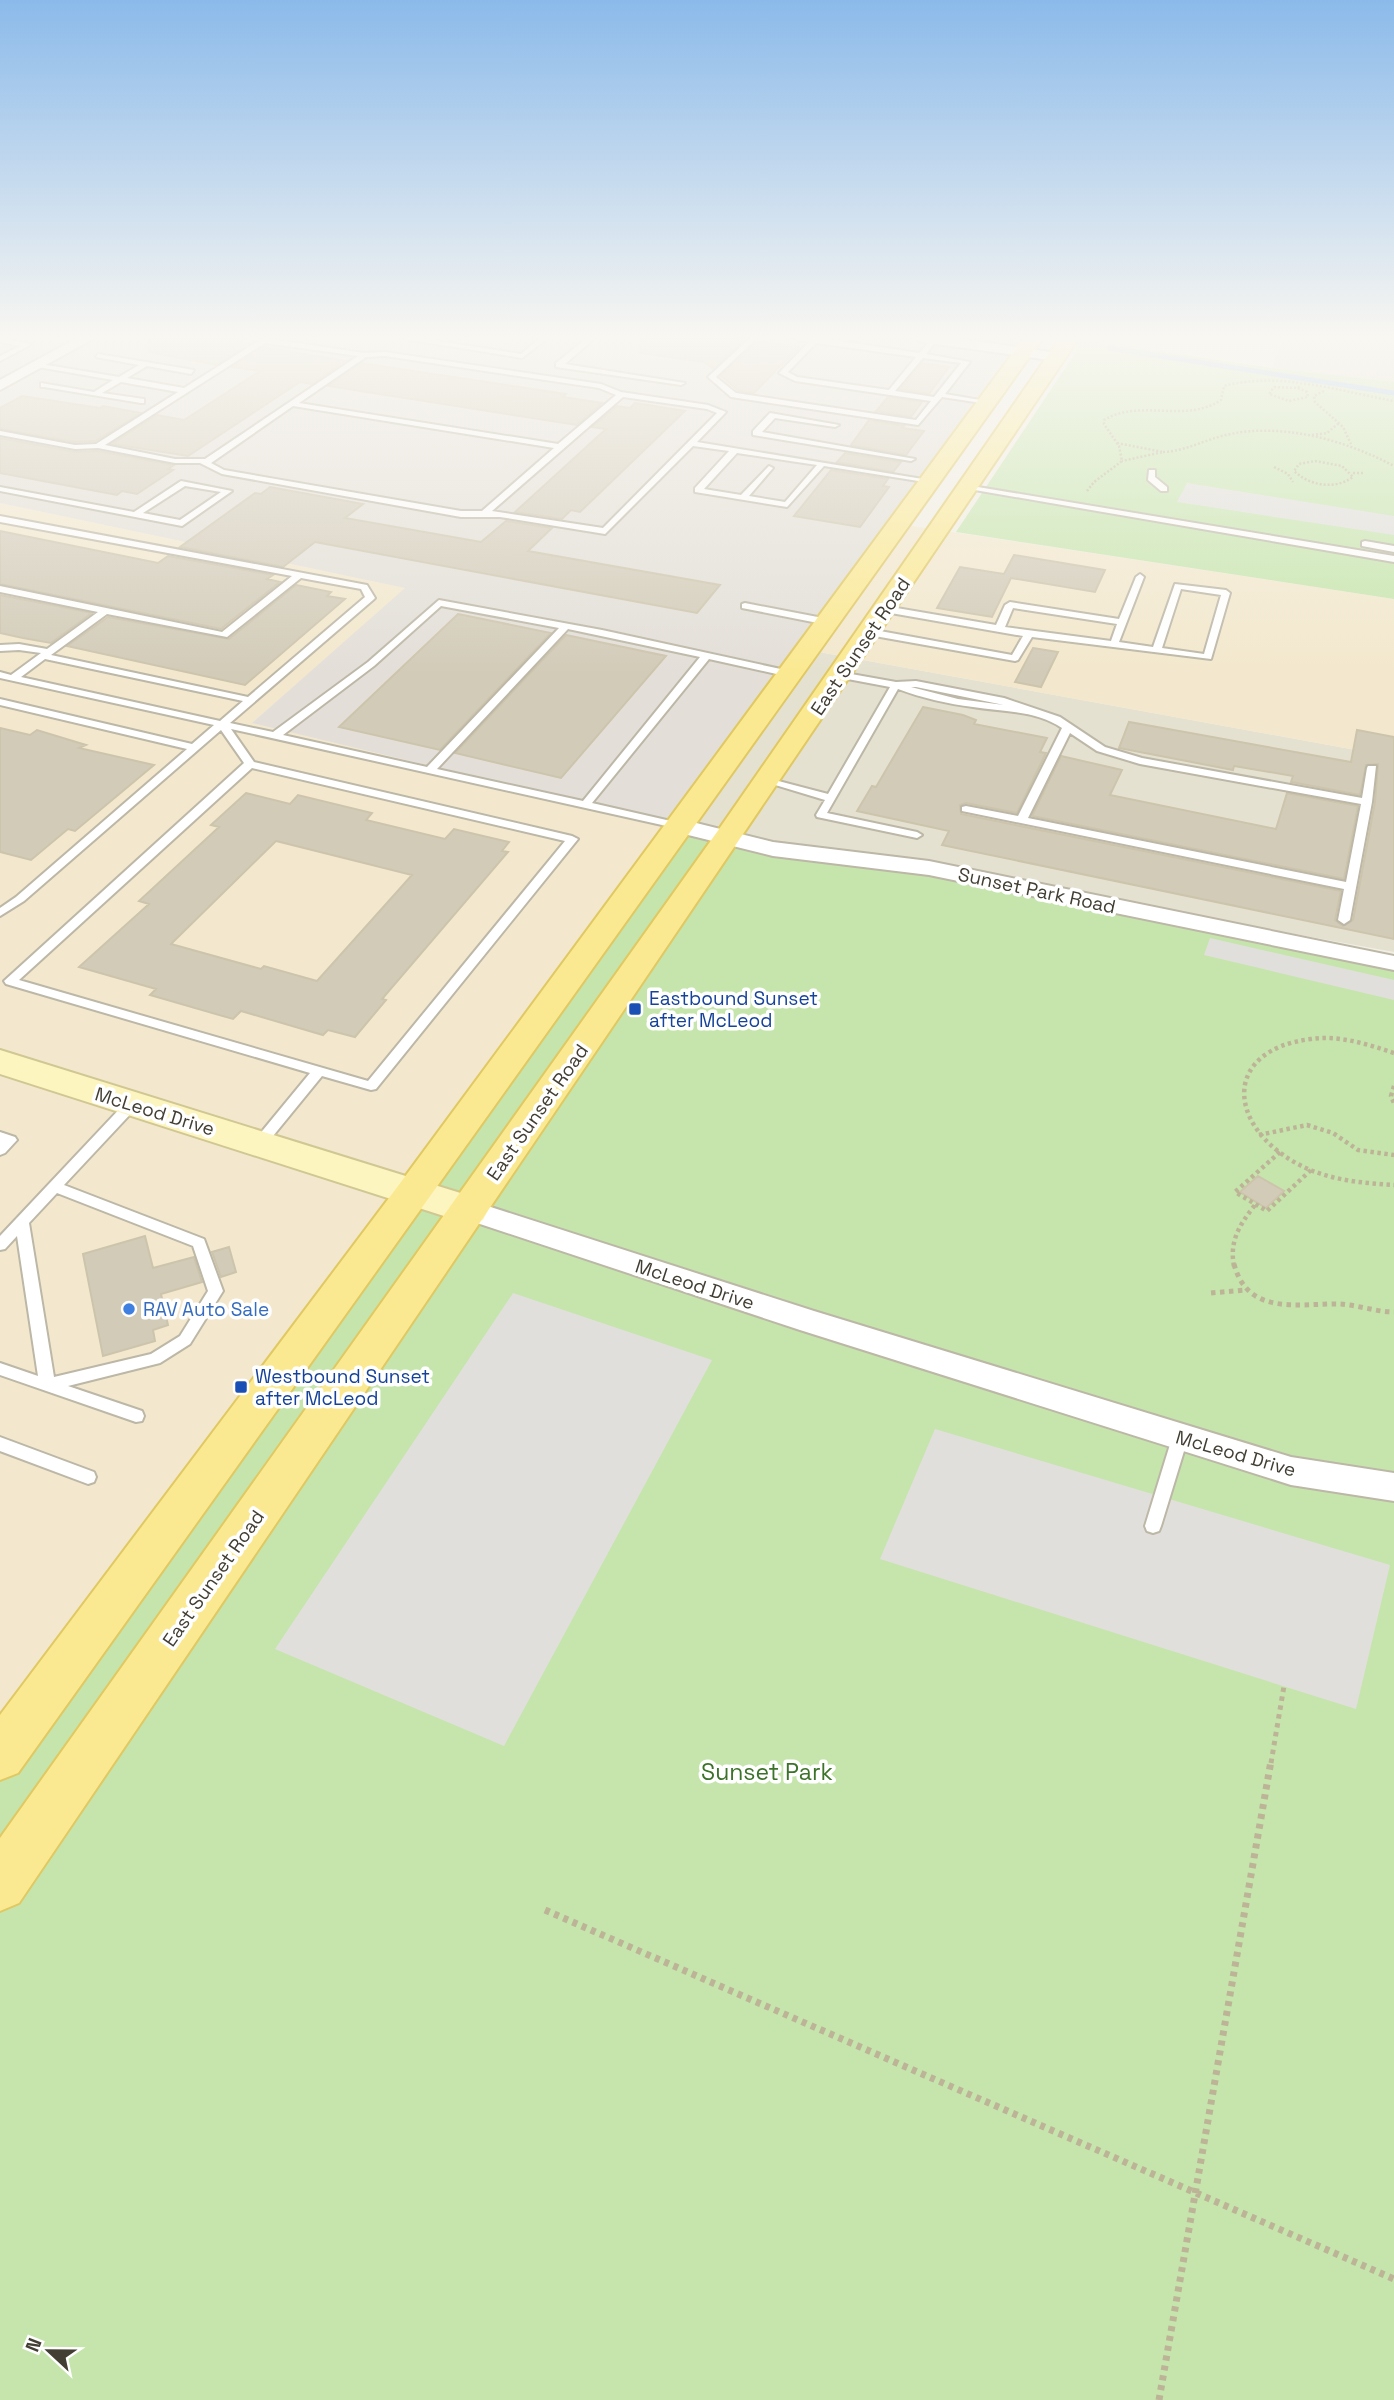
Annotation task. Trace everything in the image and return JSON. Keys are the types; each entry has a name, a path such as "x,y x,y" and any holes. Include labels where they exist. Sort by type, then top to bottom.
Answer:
{"main road":[{"name":"East Sunset Road","path":"0,1756 415,1192 953,450"},
{"name":"East Sunset Road","path":"0,1884 767,782 994,450"},
{"path":"931,481 969,486"}],"street":[{"name":"Sunset Park Road","path":"680,826 772,849 929,868 1394,963"},
{"name":"McLeod Drive","path":"0,1062 415,1192 811,1322 1180,1438 1291,1471 1394,1487"}],"lane":[{"path":"120,450 176,461 205,463 222,472 461,514 484,514 605,531 684,450"},
{"path":"205,463 224,450"},
{"path":"484,514 558,450"},
{"path":"822,464 787,505 698,490 736,450 931,481"},
{"path":"803,461 813,450"},
{"path":"858,450 911,458"},
{"path":"743,498 769,468"},
{"path":"1152,472 1152,478 1164,489 1166,476"},
{"path":"0,489 182,523 228,491 184,483 136,514"},
{"path":"969,486 1394,559"},
{"path":"1052,500 1079,498 1394,549"},
{"path":"0,519 364,587 370,598 20,899 0,913"},
{"path":"0,589 224,635 299,575"},
{"path":"1114,644 1140,577"},
{"path":"885,609 1029,634 1208,657 1226,593 1178,586 1157,650"},
{"path":"275,736 371,664 439,603 566,626 790,674"},
{"path":"999,629 1010,605 1122,622"},
{"path":"745,606 828,622"},
{"path":"13,678 105,611"},
{"path":"430,770 566,626"},
{"path":"869,632 1015,658 1029,634"},
{"path":"0,648 19,647 250,700"},
{"path":"585,805 706,656"},
{"path":"0,675 680,826"},
{"path":"840,675 1022,709 1056,719 1101,749 1140,761 1367,802"},
{"path":"896,685 821,815 917,835"},
{"path":"0,702 194,748"},
{"path":"5,979 371,1086 572,839 250,764 222,724"},
{"path":"1022,820 1067,728"},
{"path":"5,979 250,764"},
{"path":"1344,920 1372,768"},
{"path":"767,782 831,798"},
{"path":"967,809 1349,886"},
{"path":"259,1144 319,1071"},
{"path":"0,1245 132,1104"},
{"path":"47,1385 155,1359 185,1339 216,1291 199,1242 55,1187"},
{"path":"22,1221 47,1385"},
{"path":"0,1369 136,1416"},
{"path":"1153,1526 1180,1438"},
{"path":"0,1444 88,1477"}],"path":[{"path":"1119,450 1122,461"},
{"path":"1153,450 1163,452"},
{"path":"1087,491 1095,479 1114,471 1122,461 1187,450"},
{"path":"1360,450 1394,466"},
{"path":"1353,473 1351,480 1329,485 1311,482 1297,475 1295,467 1306,462 1325,461 1343,466 1353,473 1363,473"},
{"path":"1274,467 1287,474 1293,482"},
{"path":"1345,483 1349,488"},
{"path":"1394,1053 1357,1042 1322,1037 1290,1043 1265,1054 1250,1070 1242,1090 1246,1114 1259,1135 1280,1152 1311,1170 1360,1184 1394,1185"},
{"path":"1394,1086 1391,1096 1394,1103"},
{"path":"1259,1135 1307,1125 1332,1133 1358,1150 1394,1154"},
{"path":"1280,1152 1235,1192 1268,1212 1311,1170"},
{"path":"1255,1205 1235,1236 1231,1254 1235,1272 1247,1290 1268,1303 1279,1305 1340,1304 1394,1312"},
{"path":"1212,1293 1247,1290"},
{"path":"1159,2400 1284,1686"},
{"path":"545,1910 1394,2279"}],"shaded area":[{"path":"0,450 953,450 680,826 252,723 405,588 0,503"},
{"path":"1187,483 1394,516 1394,535 1177,502"},
{"path":"0,503 406,588 252,723 680,826 0,1756"},
{"path":"899,524 1394,599 1394,757 808,650"},
{"path":"808,650 1394,757 1394,952 680,826"},
{"path":"1210,938 1394,980 1394,1000 1204,955"},
{"path":"513,1293 712,1360 504,1746 275,1649"},
{"path":"935,1429 1390,1565 1356,1709 880,1559"}],"green space":[{"path":"1011,450 1394,450 1394,599 956,532"},
{"name":"Sunset Park","path":"680,826 872,859 1394,963 1394,2400 0,2400 0,1756"}],"building":[{"path":"0,450 98,451 174,465 168,469 173,470 137,494 122,491 117,495 0,473"},
{"path":"150,450 197,450 188,456"},
{"path":"583,450 644,450 580,512 571,510 562,519 515,512"},
{"path":"878,450 910,450 906,455"},
{"path":"845,453 901,462 893,472 837,462"},
{"path":"831,470 888,479 883,486 889,487 860,527 794,516"},
{"path":"270,487 363,504 345,518 481,542 506,521 552,528 528,551 720,585 697,613 315,542 283,567 180,547 255,493 261,494"},
{"path":"0,531 158,563 168,556 273,575 267,579 280,582 221,629 0,584"},
{"path":"1014,555 1105,570 1095,592 1011,578 992,617 937,608 960,567 1004,574"},
{"path":"296,585 331,592 327,596 345,599 245,685 67,646 108,617 229,639"},
{"path":"0,595 92,613 51,643 23,638 0,633"},
{"path":"458,614 551,633 440,750 339,727"},
{"path":"566,635 666,656 561,778 455,753"},
{"path":"1033,648 1058,652 1041,687 1015,682"},
{"path":"923,707 963,715 976,720 974,724 1047,738 1040,752 1046,753 1017,813 966,803 960,805 961,814 1341,891 1335,920 1343,926 1353,920 1375,802 1378,764 1366,765 1360,795 1291,782 1293,776 1234,766 1233,770 1119,748 1129,722 1351,762 1357,730 1394,737 1394,939 942,845 949,831 857,811 872,786 876,787"},
{"path":"0,728 30,735 37,730 86,745 79,748 154,765 75,831 68,829 31,860 0,852"},
{"path":"1061,756 1122,770 1110,795 1276,829 1287,793 1358,806 1344,879 1032,816"},
{"path":"246,793 290,804 298,795 372,813 366,820 445,839 454,829 509,842 502,851 508,852 382,999 386,1000 355,1037 328,1030 323,1035 241,1011 233,1019 150,995 156,989 79,967 149,904 139,901 219,827 211,825","holes":["276,841 412,875 317,981 264,966 261,969 171,944"]},
{"path":"1258,1176 1284,1191 1266,1208 1240,1192"},
{"name":"RAV Auto Sale","path":"145,1236 153,1268 194,1257 202,1282 161,1294 168,1325 153,1330 155,1341 103,1356 83,1254"},
{"path":"229,1247 236,1272 221,1277 212,1252"}],"place":[{"name":"Eastbound Sunset after McLeod","path":"635,1009"},
{"name":"RAV Auto Sale","path":"129,1309"},
{"name":"Westbound Sunset after McLeod","path":"241,1387"}]}
